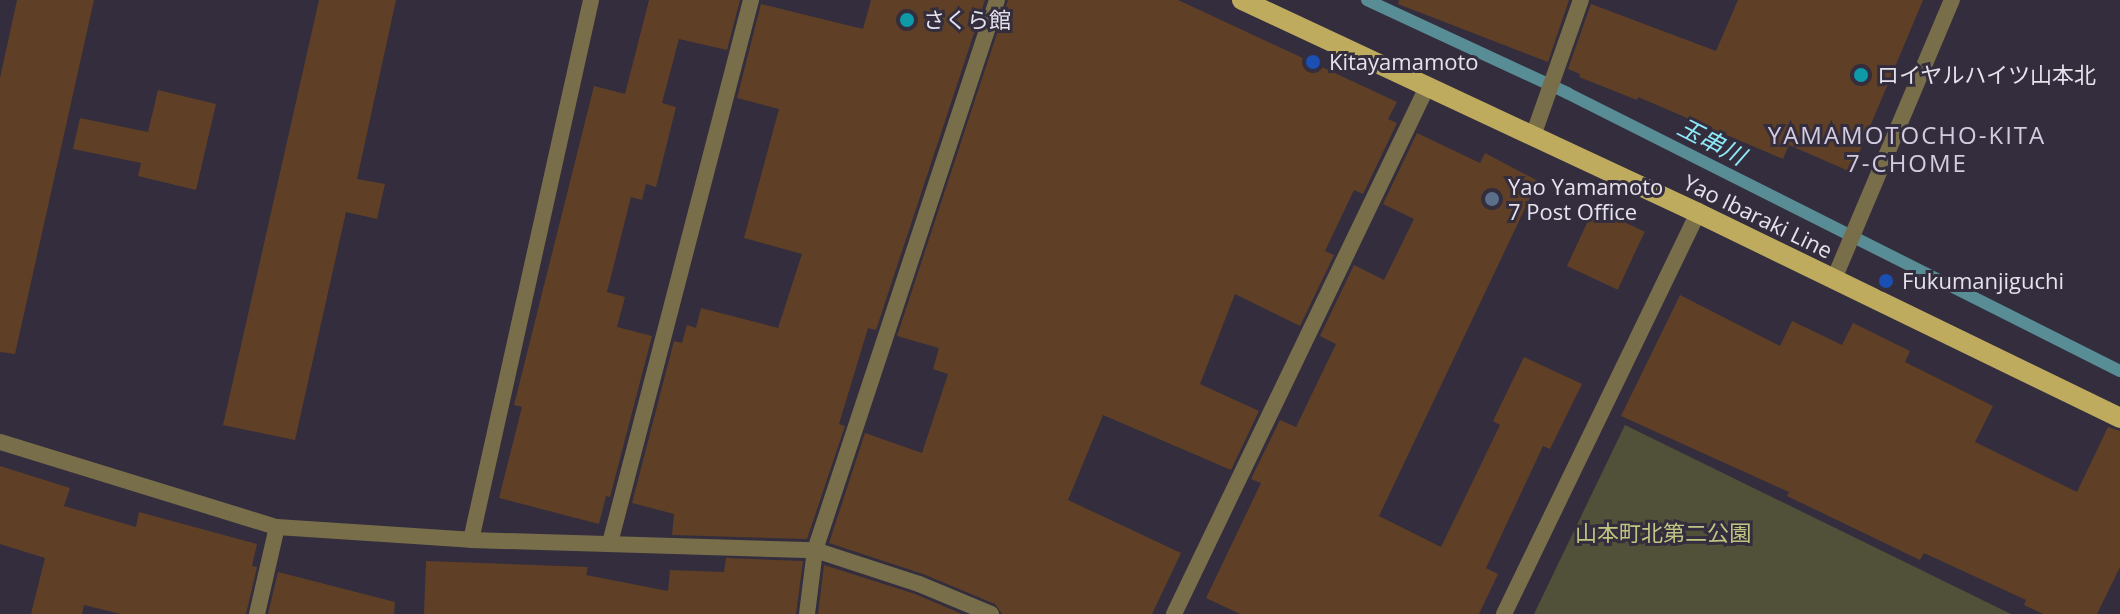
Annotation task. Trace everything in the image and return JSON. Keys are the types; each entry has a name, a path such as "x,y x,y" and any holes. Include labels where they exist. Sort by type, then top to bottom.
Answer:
{"main road":[{"name":"Yao Ibaraki Line","path":"1242,0 1698,213 1837,270 2120,418"}],"street":[{"path":"471,540 591,0"},
{"path":"610,543 751,0"},
{"path":"807,614 815,550 997,0"},
{"path":"1533,136 1581,0"},
{"path":"1837,270 1952,0"},
{"path":"1174,614 1427,87"},
{"path":"1504,614 1698,213"},
{"path":"0,442 277,527 471,540 815,550 919,584 991,614"},
{"path":"257,614 277,527"}],"green space":[{"name":"山本町北第二公園","path":"1625,425 2011,614 1534,614"}],"building":[{"path":"17,0 94,0 15,354 0,352 0,78"},
{"path":"319,0 396,0 357,179 385,184 377,219 346,212 295,440 223,425"},
{"path":"649,0 740,0 727,50 679,39 662,103 676,107 656,187 646,184 642,200 631,197 607,292 625,297 617,327 652,336 610,497 606,496 599,524 499,498 522,407 514,405 594,86 625,94"},
{"path":"871,0 985,0 876,330 868,328 839,424 845,426 807,539 672,535 674,514 632,503 674,341 682,343 687,325 696,328 701,308 778,328 802,254 744,238 779,109 737,98 761,4 863,29"},
{"path":"1008,0 1178,0 1397,102 1388,119 1397,123 1363,194 1354,190 1325,251 1334,255 1300,326 1235,294 1200,384 1259,411 1231,470 1103,415 1068,500 1181,553 1152,614 1002,614 995,604 923,574 829,543 865,433 922,453 948,374 933,369 939,348 897,336"},
{"path":"1399,0 1569,0 1548,62 1398,4"},
{"path":"1738,0 1923,0 1851,172 1789,145 1783,159 1638,97 1637,100 1579,77 1580,74 1568,69 1591,4 1716,51"},
{"path":"158,90 216,104 196,190 138,176 141,163 73,149 80,118 148,132"},
{"path":"1417,133 1480,163 1485,153 1538,181 1379,516 1441,547 1500,425 1493,421 1524,357 1582,384 1550,449 1543,446 1486,568 1498,574 1479,614 1240,614 1206,598 1261,483 1251,479 1280,420 1296,427 1336,344 1320,336 1354,265 1384,280 1414,219 1383,204"},
{"path":"1594,208 1645,232 1618,290 1567,266"},
{"path":"1680,295 1780,346 1792,321 1842,345 1853,323 1910,351 1905,362 1993,406 1975,442 2077,492 2108,427 2120,431 2120,567 2097,614 2043,614 2024,605 2026,600 1924,553 1920,560 1787,496 1789,492 1621,416"},
{"path":"0,466 70,488 64,506 136,527 139,512 257,544 252,566 257,567 246,614 121,614 84,605 82,614 31,614 45,558 0,544"},
{"path":"726,558 803,561 796,614 424,614 426,561 588,567 586,575 668,591 670,570 724,572"},
{"path":"824,565 915,594 962,614 818,614"},
{"path":"278,572 395,602 394,614 268,614"}],"waterway":[{"name":"玉串川","path":"1367,0 1567,93 2120,371"}],"place":[{"name":"さくら館","path":"907,20"},
{"name":"Kitayamamoto","path":"1313,62"},
{"name":"ロイヤルハイツ山本北","path":"1861,75"},
{"name":"Yao Yamamoto 7 Post Office","path":"1492,199"},
{"name":"Fukumanjiguchi","path":"1886,281"}],"district":[{"name":"YAMAMOTOCHO-KITA 7-CHOME","path":"1907,149"}]}
